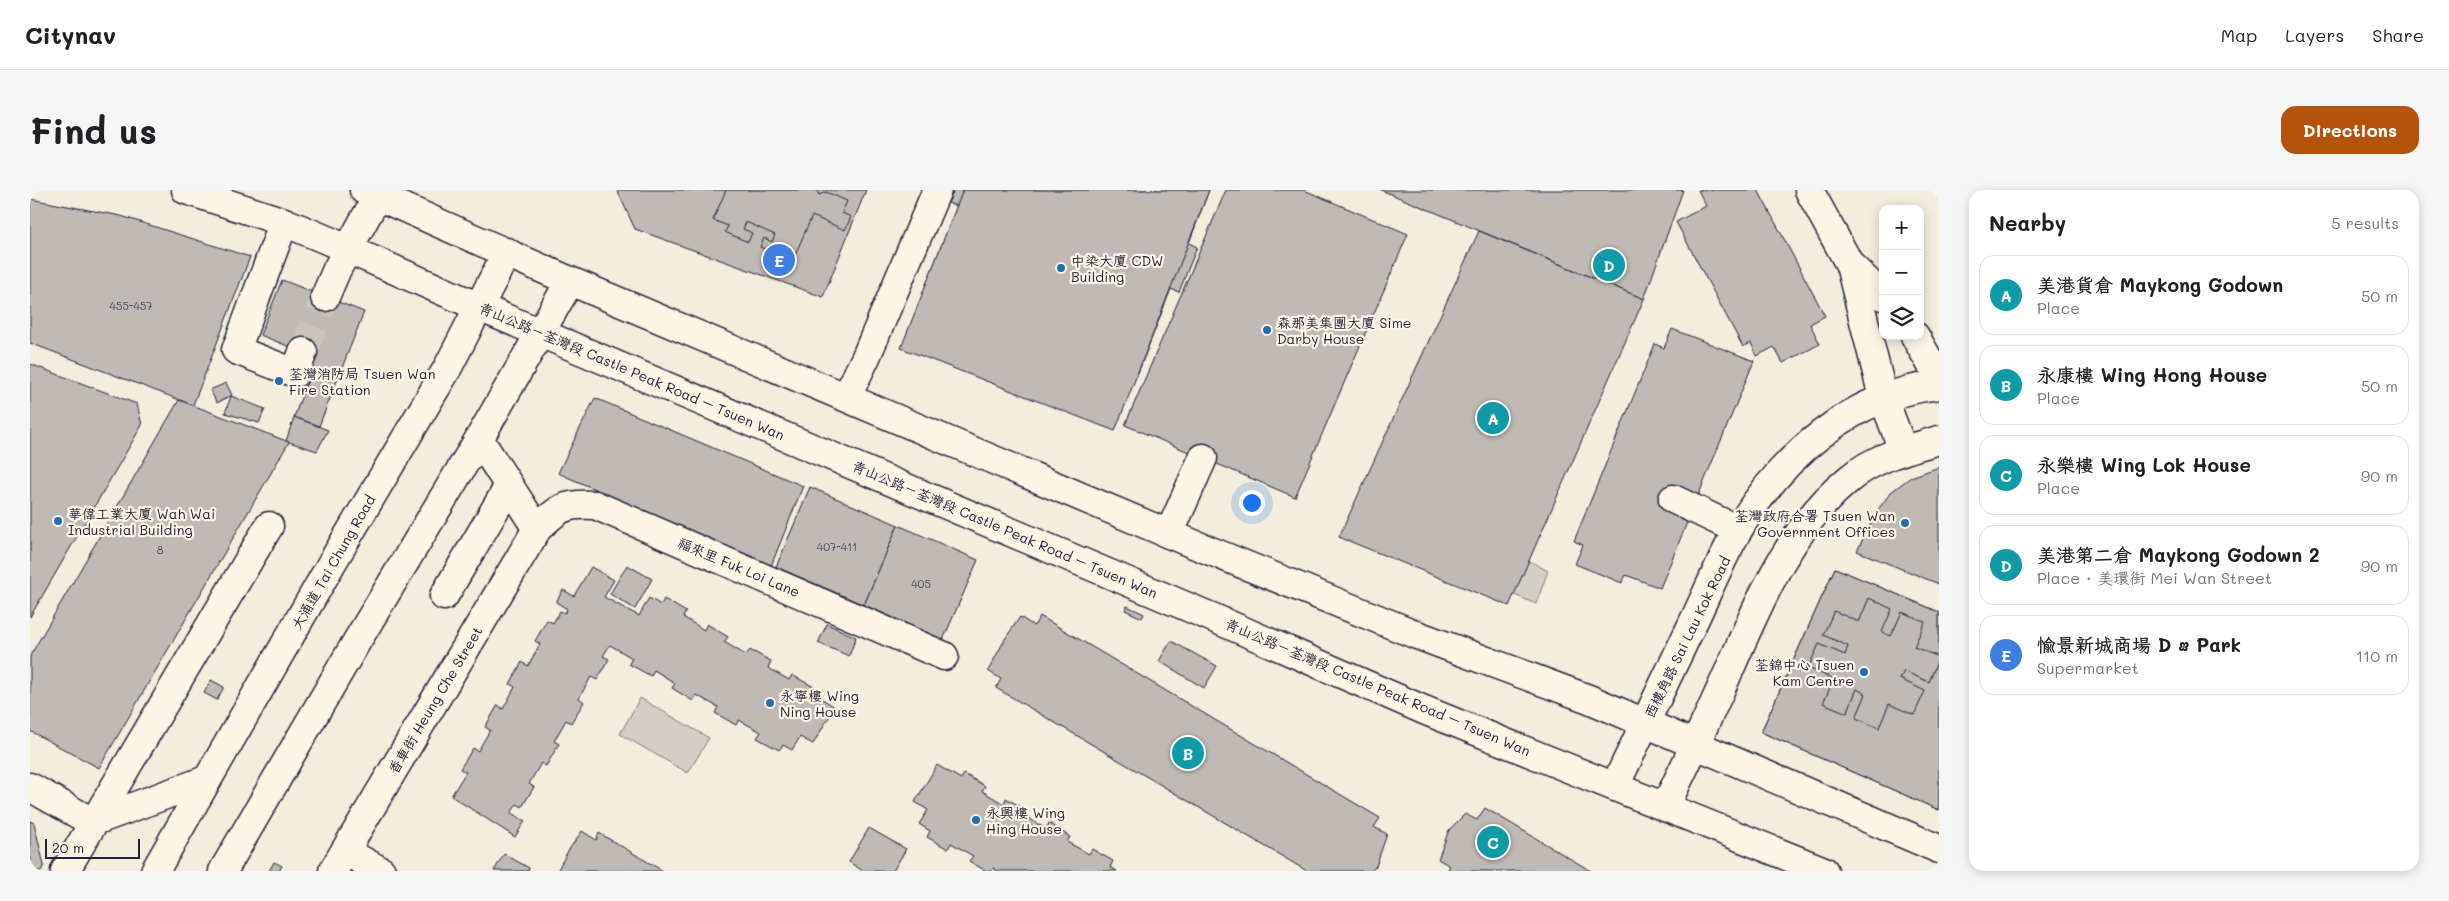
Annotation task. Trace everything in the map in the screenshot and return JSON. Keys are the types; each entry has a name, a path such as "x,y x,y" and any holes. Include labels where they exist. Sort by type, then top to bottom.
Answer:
{"main road":[{"name":"青山公路－荃灣段 Castle Peak Road – Tsuen Wan","path":"186,190 284,222 479,307 1216,618 1424,710 1824,871"},
{"path":"846,396 866,357 937,190"},
{"path":"1810,190 1850,264 1884,397 1903,450"},
{"path":"325,297 348,249 371,193 570,281 1169,534 1417,636 1645,722 1939,849"},
{"path":"284,222 236,350 295,372 303,352"},
{"name":"大涌道 Tai Chung Road","path":"155,871 206,780 447,369 508,252"},
{"path":"1850,264 1882,295"},
{"path":"223,871 357,641 479,439 570,281"},
{"path":"1917,340 1939,378"},
{"name":"西樓角路 Sai Lau Kok Road","path":"1615,786 1738,530 1773,480 1814,440 1858,408 1912,388 1939,385"},
{"path":"479,439 538,529"},
{"path":"1666,807 1763,594 1793,541 1826,500 1850,477 1877,461 1903,450 1939,440"},
{"path":"1169,534 1203,458"},
{"path":"444,596 509,486"},
{"path":"1673,499 1738,530"},
{"name":"福來里 Fuk Loi Lane","path":"538,529 557,511 566,507 574,504 595,505 944,656"},
{"path":"65,871 92,822 269,526"},
{"name":"香車街 Heung Che Street","path":"339,861 538,529"},
{"path":"30,787 92,822 206,780"},
{"path":"339,861 380,871"}],"shaded area":[{"path":"1473,530 1548,571 1536,604 1484,582"},
{"path":"640,698 709,738 688,773 620,734"}],"pier":[{"path":"356,433 473,503 427,588 429,589 268,871 93,871"}],"building":[{"path":"617,190 866,190 823,297 635,229"},
{"path":"726,190 817,190 819,195 826,192 847,201 842,213 851,217 845,230 812,216 795,255 783,250 781,256 760,247 764,238 772,242 775,235 746,222 743,229 752,233 748,242 725,232 728,226 713,220"},
{"name":"中染大廈 CDW Building","path":"954,190 1209,190 1189,243 1197,247 1179,292 1171,289 1138,373 1046,337 1041,348 1008,335 1012,324 924,290 957,206 948,203"},
{"name":"中染大廈 CDW Building","path":"963,190 1209,190 1115,431 901,348"},
{"name":"森那美集團大廈 Sime Darby House","path":"1226,190 1304,190 1408,234 1295,497 1125,425"},
{"path":"1381,190 1683,190 1644,299"},
{"path":"1698,190 1758,190 1825,316 1810,324 1820,344 1783,363 1774,347 1757,356 1751,343 1743,347 1676,222 1706,206"},
{"path":"30,199 121,216 250,257 193,405 30,343"},
{"path":"1479,231 1644,299 1509,606 1339,537"},
{"path":"282,280 364,312 319,426 294,417 316,357 260,335"},
{"path":"1672,329 1754,361 1660,588 1626,575 1622,583 1575,564 1583,545 1574,541 1655,344 1664,348"},
{"name":"華偉工業大廈 Wah Wai Industrial Building","path":"30,364 137,404 142,425 30,617"},
{"path":"226,383 232,395 217,403 210,390"},
{"path":"231,396 265,409 259,423 225,413"},
{"path":"595,398 803,486 771,566 558,473"},
{"path":"179,400 289,442 99,768 30,731 30,656"},
{"path":"294,417 328,430 317,451 286,441"},
{"name":"荃灣政府合署 Tsuen Wan Government Offices","path":"1939,467 1939,584 1857,551 1877,511 1891,492 1911,477"},
{"path":"810,487 898,525 864,605 776,567"},
{"path":"898,525 978,560 943,640 864,605"},
{"path":"627,565 652,579 635,609 610,594"},
{"name":"永寧樓 Wing Ning House","path":"591,567 614,580 604,597 639,616 649,598 661,605 664,599 686,612 683,617 704,630 707,624 728,637 724,642 746,655 750,650 771,661 768,668 789,680 792,675 814,687 811,692 835,707 813,744 800,737 792,750 783,745 779,750 757,738 761,732 739,720 736,725 715,713 718,707 696,695 693,701 672,688 675,683 654,670 651,676 629,664 632,658 610,645 603,656 609,659 597,680 591,677 579,698 584,702 571,723 566,720 554,741 559,744 546,766 541,763 529,784 534,787 522,807 517,804 511,813 525,821 515,837 451,796 466,772 460,769 473,748 478,751 490,730 485,727 498,705 503,709 515,687 510,684 522,662 528,666 540,644 535,641 547,620 553,623 560,611 565,613 567,609 556,602 563,590 574,596"},
{"name":"荃錦中心 Tsuen Kam Centre","path":"1835,568 1939,612 1939,810 1761,732"},
{"name":"荃錦中心 Tsuen Kam Centre","path":"1835,568 1939,612 1939,810 1761,732"},
{"path":"1869,598 1892,609 1882,632 1891,636 1902,612 1925,622 1914,647 1939,657 1929,682 1904,671 1900,679 1925,691 1914,715 1889,704 1879,728 1856,718 1866,694 1857,689 1847,713 1823,703 1834,679 1808,668 1819,644 1845,655 1848,646 1823,635 1834,611 1859,622"},
{"path":"1127,606 1144,614 1142,618 1125,610"},
{"path":"1040,616 1380,818 1374,827 1387,834 1376,866 1371,871 1307,871 996,688 1001,679 988,671 1005,639 1020,617 1034,626"},
{"path":"827,624 856,637 849,656 818,643"},
{"path":"1171,641 1217,666 1204,688 1159,661"},
{"path":"211,680 224,687 217,700 204,693"},
{"name":"永興樓 Wing Hing House","path":"937,765 961,779 964,774 985,786 982,791 1004,804 1006,798 1028,811 1025,816 1046,829 1049,823 1070,837 1067,842 1089,854 1092,849 1113,861 1110,867 1117,871 998,871 993,868 992,871 986,871 969,861 973,856 951,843 948,849 927,837 930,831 919,824 928,810 915,802"},
{"path":"1485,808 1591,871 1447,871 1450,866 1438,859 1449,830 1465,814 1477,820"},
{"path":"30,821 34,823 44,865 41,871 30,871"},
{"path":"869,828 906,849 893,871 863,871 849,862"},
{"path":"582,831 596,840 599,833 663,871 557,871"},
{"path":"504,854 529,868 528,871 494,871"},
{"path":"274,862 282,866 279,871 269,871"}],"tunnel":[{"path":"303,352 325,297"}],"place":[{"name":"愉景新城商場 D • Park","path":"779,260"},
{"name":"美港第二倉 Maykong Godown 2","path":"1609,265"},
{"name":"中染大廈 CDW Building","path":"1061,268"},
{"name":"森那美集團大廈 Sime Darby House","path":"1267,330"},
{"name":"荃灣消防局 Tsuen Wan Fire Station","path":"279,381"},
{"name":"美港貨倉 Maykong Godown","path":"1493,418"},
{"name":"華偉工業大廈 Wah Wai Industrial Building","path":"58,521"},
{"name":"荃灣政府合署 Tsuen Wan Government Offices","path":"1905,523"},
{"name":"荃錦中心 Tsuen Kam Centre","path":"1864,672"},
{"name":"永寧樓 Wing Ning House","path":"770,703"},
{"name":"永康樓 Wing Hong House","path":"1188,753"},
{"name":"永興樓 Wing Hing House","path":"976,820"},
{"name":"永樂樓 Wing Lok House","path":"1493,842"}]}
